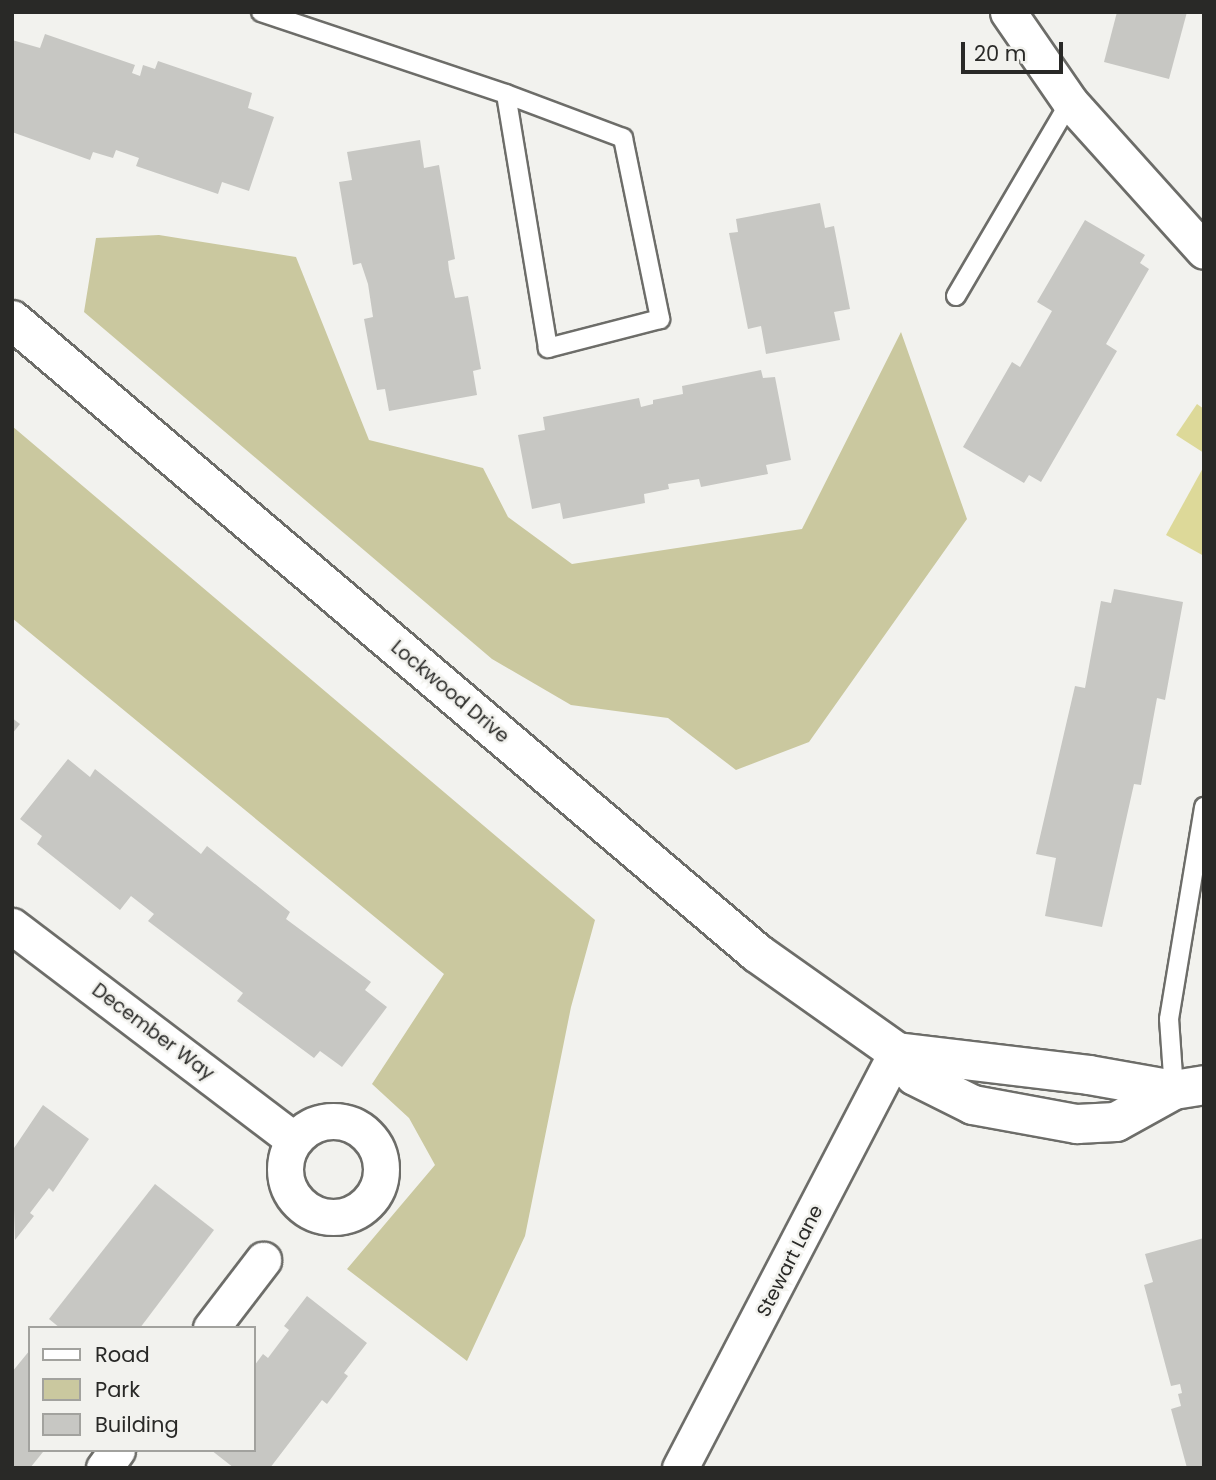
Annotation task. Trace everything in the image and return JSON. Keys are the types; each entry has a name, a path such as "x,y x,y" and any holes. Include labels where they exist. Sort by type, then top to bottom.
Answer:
{"street":[{"path":"1014,16 1070,102 1204,251"},
{"name":"Lockwood Drive","path":"12,320 757,953 897,1052"},
{"name":"December Way","path":"12,926 293,1139"},
{"path":"897,1052 915,1076 974,1105 1077,1124 1116,1122 1189,1088"},
{"name":"Stewart Lane","path":"680,1468 897,1052"},
{"path":"213,1326 263,1260"},
{"path":"104,1468 116,1452"}],"lane":[{"path":"261,12 506,94 622,138 660,319 548,348 506,94"},
{"path":"956,296 1070,102"},
{"path":"1189,1088 1169,1020 1204,807"}],"green space":[{"path":"159,235 296,257 369,440 483,468 508,517 572,564 802,529 901,332 967,519 809,742 736,770 668,718 571,705 492,659 84,312 96,238"},
{"path":"12,426 595,920 571,1007 525,1236 467,1361 347,1269 435,1165 409,1118 372,1084 444,974 12,618"}],"shaded area":[{"path":"1197,404 1204,409 1204,453 1176,435"},
{"path":"1204,466 1204,556 1166,535"}],"building":[{"path":"1117,12 1187,12 1169,79 1104,62"},
{"path":"45,34 135,65 132,73 140,76 143,65 155,69 158,61 252,93 248,108 274,117 249,191 222,182 218,194 136,166 139,158 116,150 113,158 93,152 90,160 12,132 12,40 40,48"},
{"path":"420,140 424,168 439,165 455,259 448,261 449,270 455,298 468,296 481,369 473,371 477,395 389,411 385,389 377,390 364,319 373,317 368,284 361,263 353,265 339,182 352,180 347,152"},
{"path":"820,203 825,228 834,226 850,309 834,312 840,340 766,354 761,326 748,329 729,233 738,232 736,219"},
{"path":"1085,220 1145,255 1140,263 1149,269 1106,344 1117,351 1041,482 1029,475 1024,483 963,447 1012,362 1020,367 1052,311 1037,302"},
{"path":"761,370 763,378 775,377 791,460 766,465 768,474 701,487 699,479 668,484 669,489 644,494 645,503 563,519 560,503 532,509 518,435 545,430 543,417 639,398 641,407 653,404 653,400 683,394 682,386"},
{"path":"1114,589 1183,602 1165,700 1157,698 1141,785 1134,784 1102,927 1045,916 1056,858 1036,854 1075,686 1085,688 1101,601 1111,603"},
{"path":"12,718 20,724 12,734"},
{"path":"68,759 90,777 95,769 201,854 207,846 290,912 286,919 371,982 365,990 387,1007 342,1067 320,1051 314,1058 237,1001 243,993 148,921 154,914 131,896 120,910 37,844 42,836 20,819"},
{"path":"43,1105 89,1139 53,1192 49,1188 30,1213 34,1216 15,1240 12,1151"},
{"path":"155,1184 214,1230 142,1326 58,1326 49,1319"},
{"path":"1204,1238 1204,1468 1187,1468 1171,1409 1181,1406 1178,1394 1182,1393 1180,1384 1171,1386 1144,1285 1153,1282 1145,1254"},
{"path":"307,1296 367,1343 344,1373 348,1376 327,1404 322,1400 270,1468 234,1468 214,1452 256,1452 256,1363 263,1354 268,1358 289,1330 284,1326"},
{"path":"28,1352 28,1452 43,1452 30,1468 12,1468 12,1372"}]}
